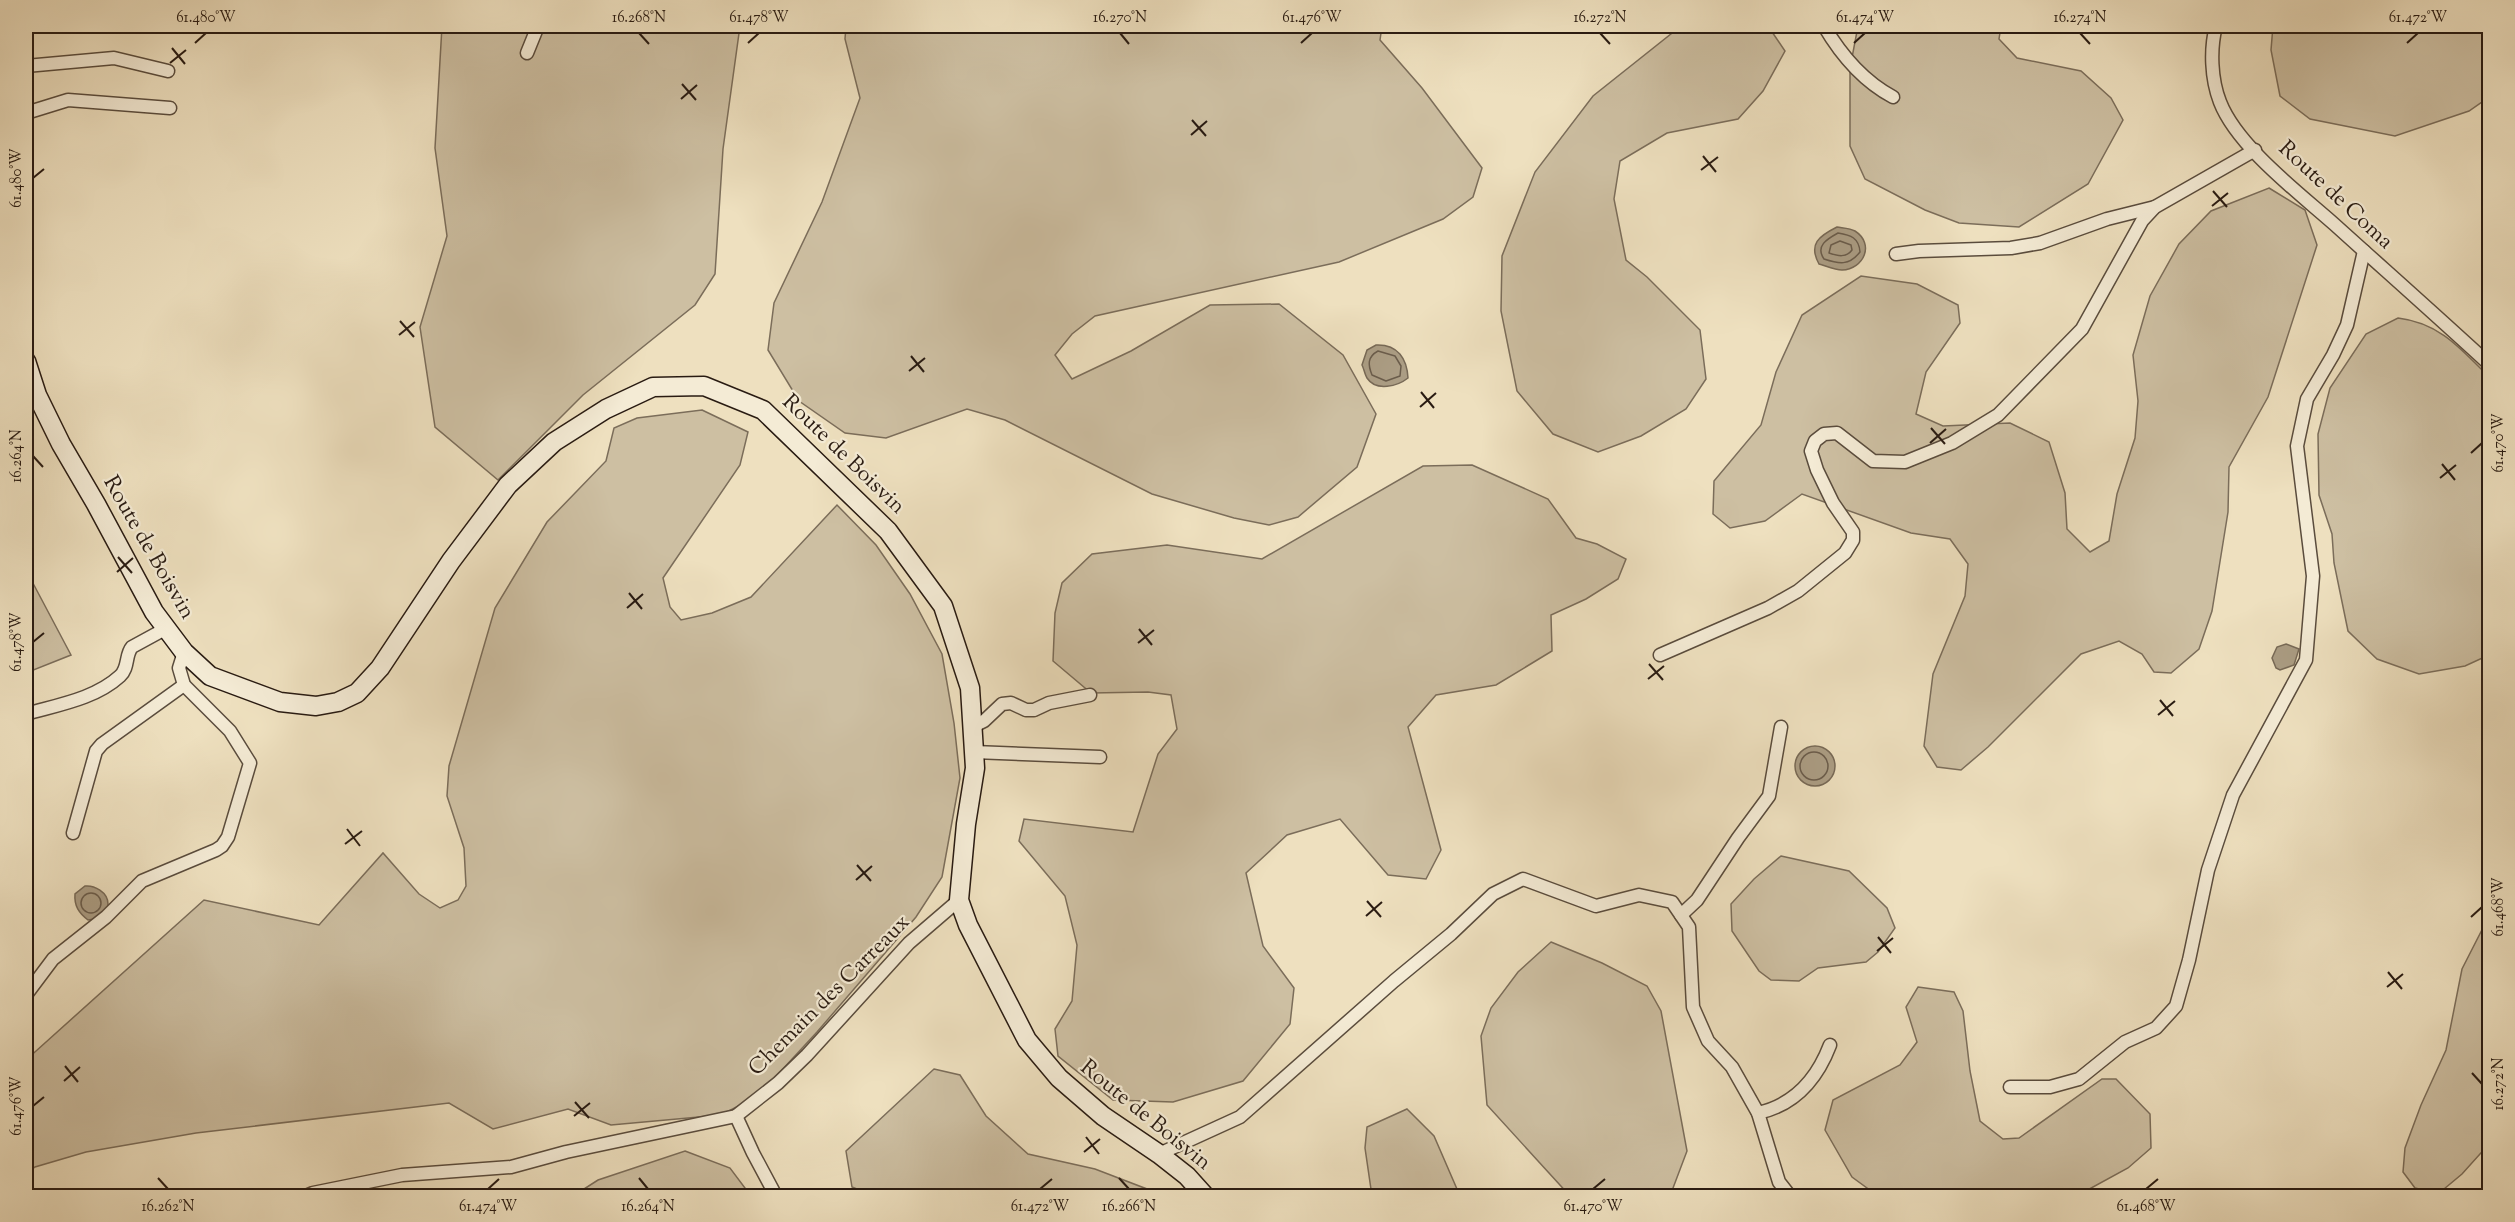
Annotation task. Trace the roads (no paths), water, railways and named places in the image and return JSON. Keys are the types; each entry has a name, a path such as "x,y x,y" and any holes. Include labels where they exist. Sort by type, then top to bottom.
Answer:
{"main road":[{"name":"Route de Boisvin","path":"26,361 37,395 61,444 154,612 184,652 210,676 280,702 316,706 338,702 357,693 380,668 451,561 508,485 554,442 606,410 653,387 704,386 763,410 888,531 944,606 970,688 975,768 966,824 959,900 968,925 1027,1040 1059,1078 1103,1116 1160,1154 1187,1176 1205,1197"}],"street":[{"path":"527,53 538,26"},
{"path":"1824,26 1847,60 1878,89 1893,97"},
{"name":"Route de Coma","path":"2216,26 2213,38 2213,70 2220,102 2240,135 2278,175 2490,365"},
{"path":"26,66 114,58 168,71"},
{"path":"26,113 68,100 170,108"},
{"path":"1896,254 2011,248 2040,243 2107,219 2155,207 2254,150"},
{"path":"1660,655 1768,608 1798,591 1845,553 1853,540 1853,532 1833,503 1816,470 1811,451 1815,441 1824,434 1837,434 1873,461 1905,462 1952,443 1998,415 2082,329 2142,221 2155,207"},
{"path":"2010,1087 2050,1087 2079,1078 2125,1042 2156,1028 2176,1006 2189,960 2208,870 2233,795 2306,660 2313,576 2297,446 2307,399 2333,355 2347,325 2364,252"},
{"path":"29,712 87,696 117,678 125,670 132,647 165,629"},
{"path":"26,995 52,959 106,917 142,881 216,850 228,837 250,763 230,731 184,685 179,668 184,652"},
{"path":"73,832 96,751 102,744 184,685"},
{"path":"972,727 984,721 1002,704 1034,710 1049,703 1090,695"},
{"path":"1681,915 1697,900 1769,796 1781,727"},
{"path":"974,752 1100,757"},
{"path":"1160,1154 1240,1117 1394,981 1451,934 1493,894 1523,879 1596,906 1639,895 1672,902 1689,927 1693,1007 1708,1041 1732,1067 1758,1113 1779,1182 1790,1197"},
{"name":"Chemain des Carreaux","path":"306,1197 313,1193 402,1175 511,1167 566,1152 736,1116 778,1083 807,1055 909,943 959,900"},
{"path":"1758,1113 1773,1110 1804,1088 1822,1065 1830,1045"},
{"path":"736,1116 753,1154 777,1197"}],"water":[{"path":"1837,227 1855,231 1864,242 1865,249 1861,261 1850,269 1833,269 1819,264 1816,257 1817,241"},
{"path":"1376,345 1390,347 1400,354 1406,365 1408,378 1399,383 1381,386 1366,377 1362,365 1367,350"},
{"path":"2286,644 2299,649 2294,665 2280,670 2276,668 2272,658 2277,647"},
{"path":"1815,746 1829,752 1835,766 1829,780 1815,786 1801,780 1795,766 1801,752"},
{"path":"85,886 96,888 106,896 108,906 101,918 88,920 78,909 75,894"}]}
